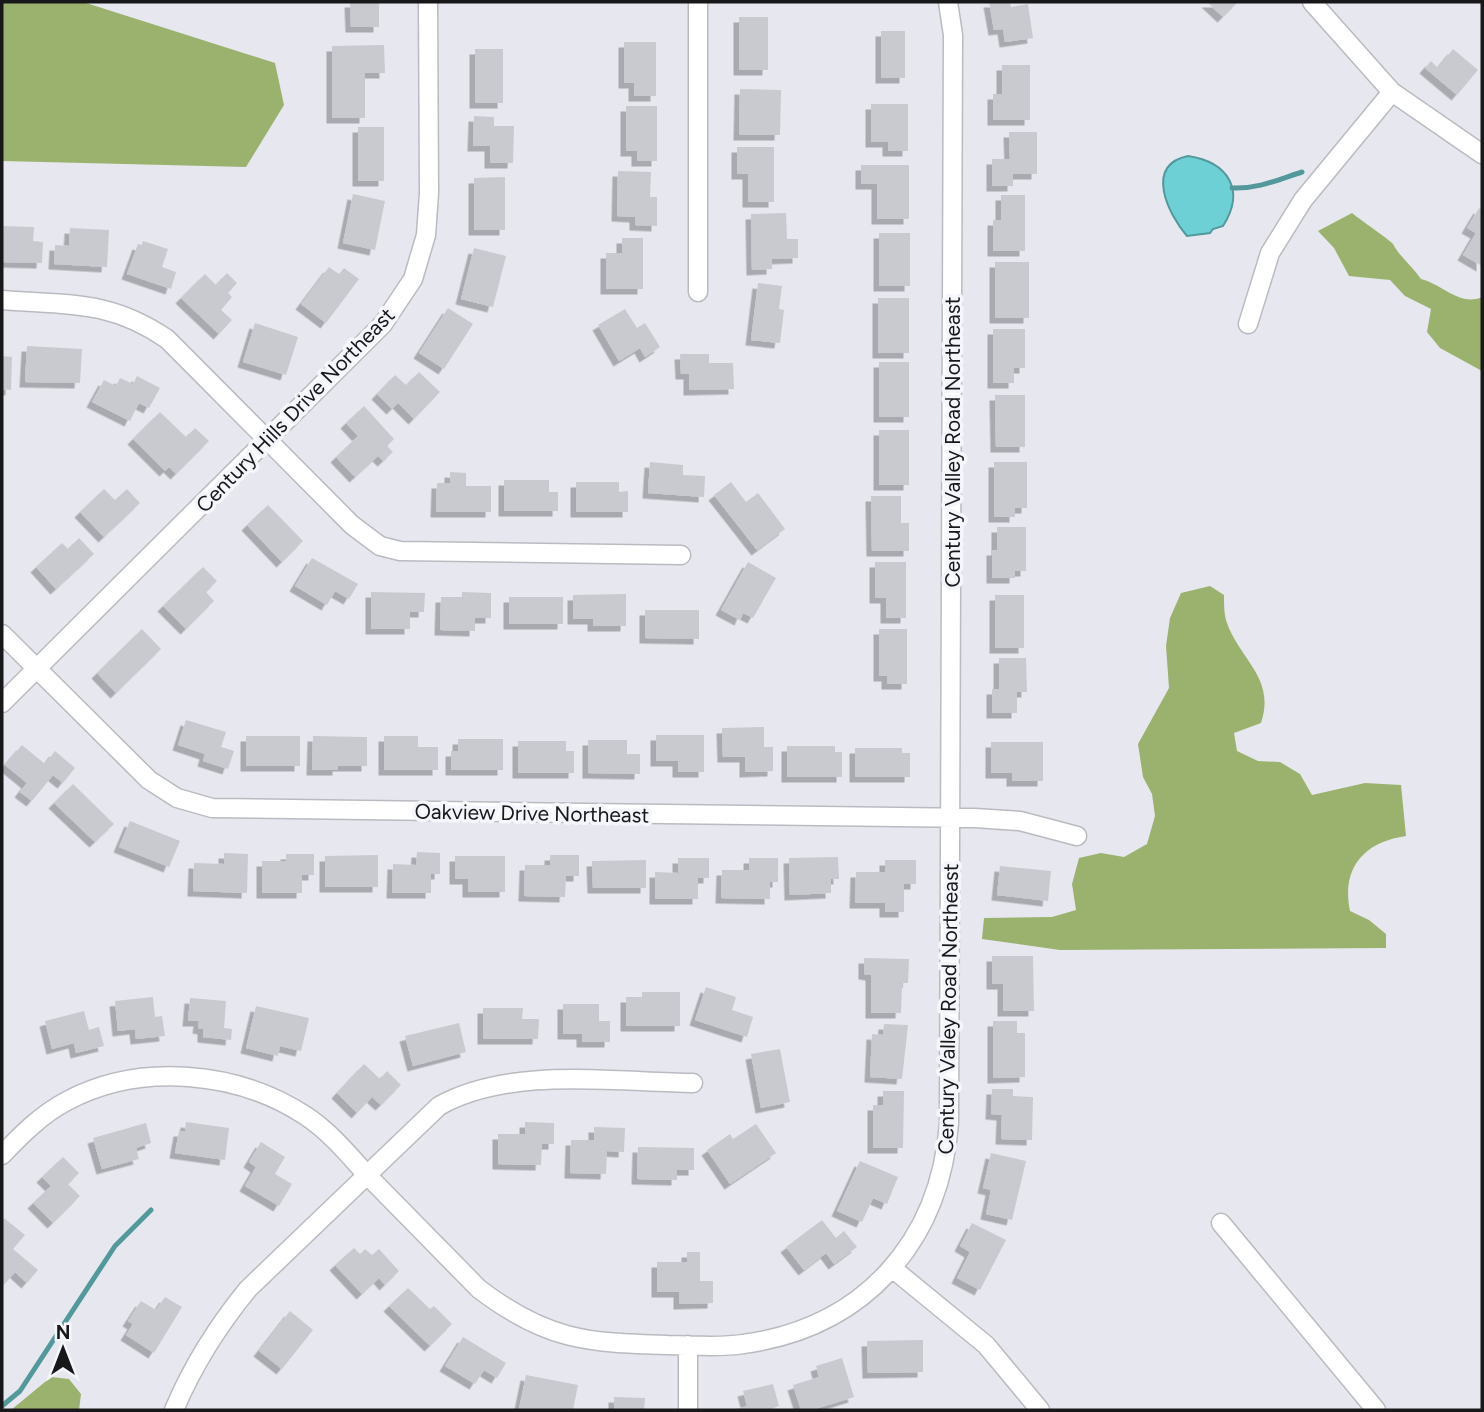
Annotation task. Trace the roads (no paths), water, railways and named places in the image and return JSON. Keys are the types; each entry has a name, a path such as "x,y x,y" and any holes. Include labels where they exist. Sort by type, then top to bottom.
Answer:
{"street":[{"name":"Century Hills Drive Northeast","path":"2,703 383,324 413,279 426,235 428,205 428,2"},
{"path":"698,2 698,292"},
{"name":"Century Valley Road Northeast","path":"2,1155 43,1116 93,1089 152,1077 178,1077 231,1084 258,1091 285,1103 325,1131 479,1289 529,1323 573,1339 604,1343 740,1345 794,1332 845,1308 866,1294 892,1268 923,1224 935,1199 947,1149 952,818 953,35 948,2"},
{"path":"1312,2 1392,92 1482,154"},
{"path":"1248,324 1270,253 1296,211 1392,92"},
{"path":"2,300 100,307 145,323 167,339 352,525 380,546 400,551 681,555"},
{"name":"Oakview Drive Northeast","path":"2,634 149,780 177,797 212,808 952,818 1020,821 1077,836"},
{"path":"174,1410 200,1356 222,1321 248,1289 439,1106 479,1087 520,1080 693,1083"},
{"path":"1221,1223 1376,1410"},
{"path":"892,1268 986,1345 1040,1410"},
{"path":"688,1345 688,1410"}],"water":[{"path":"1188,156 1214,164 1223,171 1233,190 1230,213 1223,226 1210,233 1187,236 1167,203 1163,179 1167,169 1175,161"}],"waterway":[{"path":"1232,188 1259,185 1302,172"},
{"path":"2,1406 20,1391 115,1246 151,1210"}]}
